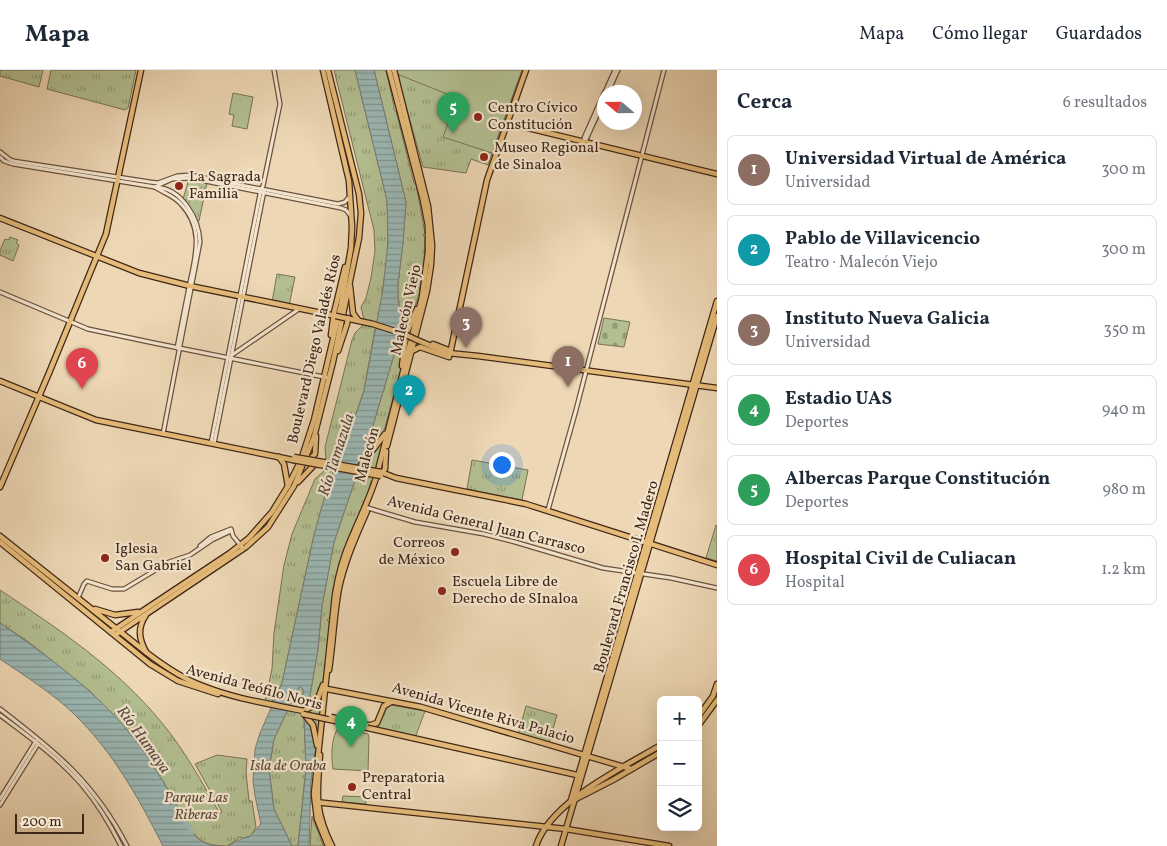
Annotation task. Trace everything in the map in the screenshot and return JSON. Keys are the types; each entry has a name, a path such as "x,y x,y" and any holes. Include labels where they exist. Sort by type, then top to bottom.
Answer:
{"main road":[{"path":"0,487 106,234 141,70"},
{"name":"Boulevard Diego Valadés Ríos","path":"323,70 349,181 352,218 351,252 330,362"},
{"name":"Boulevard Diego Valadés Ríos","path":"115,632 142,611 242,547 267,519 296,470 314,420 326,378 359,238 361,207 357,185 328,70"},
{"name":"Malecón","path":"328,846 319,826 316,802 318,750 333,606 338,578 350,542 370,497 422,298 428,252 428,226 423,200 389,70"},
{"name":"Malecón Viejo","path":"332,846 316,802 325,688 340,584 353,543 374,493 386,451 427,291 431,265 432,245 428,206 394,70"},
{"path":"449,353 487,180 526,70"},
{"path":"507,123 717,174"},
{"path":"349,181 353,179 357,185"},
{"path":"423,200 428,206"},
{"path":"0,218 130,270 191,287 358,320 405,335 449,353"},
{"path":"352,227 354,237 359,238"},
{"path":"330,362 335,316 348,256 351,252"},
{"path":"350,282 353,313 358,320"},
{"path":"400,380 405,335 422,298"},
{"name":"Boulevard Francisco I. Madero","path":"560,846 717,301"},
{"name":"Boulevard Francisco I. Madero","path":"694,385 717,316"},
{"path":"330,362 348,324 346,318"},
{"path":"417,332 422,339 449,353"},
{"path":"412,351 419,347 449,353 717,388"},
{"name":"Boulevard Diego Valadés Ríos","path":"115,632 148,613 268,527 294,486 304,464 316,430 326,378"},
{"path":"0,381 96,420 294,458 315,464 370,474 381,474"},
{"path":"360,469 360,465 379,444 388,429"},
{"path":"310,460 315,454 316,430"},
{"path":"256,451 279,457 310,460 360,469 526,504 717,565"},
{"path":"381,474 385,469 386,451"},
{"path":"279,457 284,464 288,486"},
{"path":"294,458 287,463 286,468 291,473 296,470"},
{"path":"294,486 315,464"},
{"path":"370,474 373,479 370,497"},
{"path":"0,536 78,598 115,632"},
{"path":"0,543 115,632"},
{"path":"86,605 115,615 142,611"},
{"path":"146,653 140,639 140,630 142,621 148,613"},
{"name":"Avenida Teófilo Noris","path":"115,632 169,668 196,683 232,696"},
{"name":"Avenida Teófilo Noris","path":"115,632 146,662 176,680 202,690 366,725 374,724 380,718 382,706"},
{"path":"318,750 312,722 304,712 316,704 325,688 326,678"},
{"path":"702,711 713,696 717,684"},
{"name":"Avenida Vicente Riva Palacio","path":"325,688 429,709 631,769"},
{"path":"377,698 382,706 389,702 397,702"},
{"path":"702,721 717,700"},
{"name":"Avenida Teófilo Noris","path":"304,712 577,776"},
{"path":"537,846 542,831 573,799 657,747"},
{"path":"573,799 657,754"},
{"name":"Boulevard Francisco I. Madero","path":"573,799 577,776 585,756"},
{"path":"316,802 566,829 668,846"}],"street":[{"path":"213,443 280,104 274,70"},
{"path":"610,85 617,70"},
{"path":"548,510 643,156 664,70"},
{"path":"585,142 584,138 597,111"},
{"path":"585,142 597,115"},
{"path":"0,152 13,161 165,189 181,200 192,214 198,225 199,249 163,434"},
{"path":"0,157 4,161 13,164 154,183 173,176 190,175 338,204 346,202 350,196"},
{"path":"155,187 172,179 190,178 263,190 341,208 346,210 352,218"},
{"path":"0,292 88,329 326,378"},
{"path":"230,358 300,308"},
{"name":"Avenida General Juan Carrasco","path":"368,508 415,522 484,534 603,568 717,588"},
{"path":"78,598 87,581 118,590 124,589 169,562 188,556 231,530 242,547"},
{"path":"0,709 83,782 105,807 127,846"},
{"path":"0,715 38,741"},
{"path":"0,798 38,741"},
{"path":"0,805 38,741"},
{"path":"83,782 121,846"}],"green space":[{"path":"0,70 43,70 39,87 0,76"},
{"path":"51,70 136,70 128,108 125,110 47,89"},
{"path":"334,70 355,70 387,200 387,259 379,315 364,390 348,438 325,496 314,535 282,683 272,702 265,701 272,669 274,633 284,565 292,534 315,479 324,471 326,461 325,447 352,340 364,320 361,307 366,298 371,278 375,251 374,230"},
{"path":"374,70 386,70 394,110 396,111 414,183 416,184 425,233 423,235 425,238 424,266 419,287 420,291 407,332 401,330 405,325 398,301 406,202"},
{"path":"396,70 522,70 488,165 471,159 466,173 423,167"},
{"name":"Centro Cívico Constitución","path":"396,70 522,70 492,153 443,137 457,98 397,74"},
{"path":"233,93 253,97 247,129 232,126 234,115 229,114"},
{"path":"189,179 207,183 199,221 197,222 182,202"},
{"path":"10,237 18,240 16,243 19,245 13,261 0,255 5,239 9,240"},
{"path":"277,274 295,277 289,306 272,302"},
{"path":"604,318 630,322 624,347 598,344"},
{"path":"402,343 408,344 383,434 384,440 375,480 371,481 363,509 360,510 361,513 332,590 334,592 330,618 327,620 330,623 316,747 310,721 309,701 318,649 322,606 334,542 369,439 396,348 402,345"},
{"path":"472,460 528,470 522,500 467,489"},
{"path":"717,526 717,561 706,558"},
{"name":"Parque Las Riberas","path":"0,590 86,650 126,684 162,723 178,745 220,814 222,812 195,764 217,755 247,759 246,772 249,801 252,801 256,827 251,836 238,837 238,839 227,846 212,845 201,841 188,827 163,781 91,692 30,643 0,623"},
{"name":"Isla de Oraba","path":"300,687 303,689 306,768 298,846 292,846 274,809 269,769 274,739"},
{"path":"391,705 425,711 415,738 376,729 384,712"},
{"path":"526,706 557,715 549,743 518,735"},
{"path":"339,727 368,734 368,771 333,769 333,741"},
{"path":"343,796 366,797 366,804 342,802"},
{"path":"312,816 323,845 324,846 310,846"}],"water":[{"path":"355,70 374,70 406,202 398,283 398,301 405,325 400,338 402,345 396,348 369,439 334,542 322,606 318,649 309,701 310,721 316,747 311,781 309,846 298,846 306,769 303,689 300,687 274,739 269,769 274,809 292,846 228,846 249,837 261,824 253,781 255,749 282,683 314,535 325,496 364,391 383,289 388,243 387,200"},
{"path":"0,623 82,685 119,720 150,761 190,830 201,841 219,846 163,846 124,776 88,729 57,699 0,659"}],"waterway":[{"name":"Río Humaya","path":"178,810 192,833"}],"place":[{"name":"Centro Cívico Constitución","path":"478,117"},
{"name":"Albercas Parque Constitución","path":"453,133"},
{"name":"Museo Regional de Sinaloa","path":"484,157"},
{"name":"La Sagrada Familia","path":"179,186"},
{"name":"Instituto Nueva Galicia","path":"466,348"},
{"name":"Universidad Virtual de América","path":"568,387"},
{"name":"Hospital Civil de Culiacan","path":"82,389"},
{"name":"Pablo de Villavicencio","path":"409,416"},
{"name":"Correos de México","path":"455,552"},
{"name":"Iglesia San Gabriel","path":"105,558"},
{"name":"Escuela Libre de Derecho de SInaloa","path":"442,591"},
{"name":"Estadio UAS","path":"351,747"},
{"name":"Preparatoria Central","path":"352,787"}],"water label":[{"name":"Río Tamazula","path":"337,455"}]}
